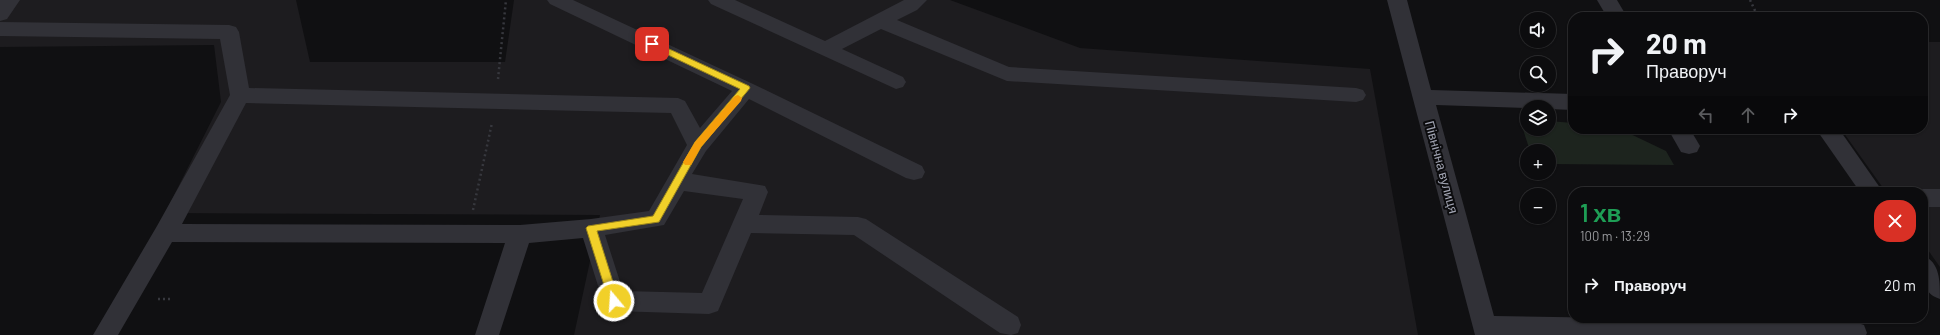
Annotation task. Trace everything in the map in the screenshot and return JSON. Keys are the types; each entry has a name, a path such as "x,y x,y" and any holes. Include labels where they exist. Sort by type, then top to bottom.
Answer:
{"street":[{"path":"0,14 10,0"},
{"path":"557,0 746,88 914,172"},
{"path":"718,0 896,82"},
{"name":"Північна вулиця","path":"1397,0 1486,331"},
{"path":"1607,0 1614,12"},
{"path":"826,49 881,21 908,2"},
{"path":"881,21 1006,74 1356,95"},
{"path":"0,30 229,32 240,95 165,233 105,335"},
{"path":"165,233 520,234 591,228 656,219 698,145 746,88"},
{"path":"240,95 678,106 698,145"},
{"path":"1423,97 1568,102"},
{"path":"1831,134 1868,187"},
{"path":"591,228 614,301 709,304 757,192 678,181"},
{"path":"1928,198 1940,198"},
{"path":"744,224 858,226 1009,325"},
{"path":"487,335 520,234"},
{"path":"1928,272 1940,289"},
{"path":"1486,331 1855,333"}],"path":[{"path":"1750,0 1756,12"}],"shaded area":[{"path":"0,0 296,0 310,62 505,62 514,0 950,0 1080,48 1370,69 1418,335 574,335 600,215 165,213 221,102 214,45 0,47"},
{"path":"1928,42 1940,42 1940,267 1928,250 1928,187 1882,187 1845,134 1928,134"},
{"path":"1556,122 1568,123 1568,134 1630,134 1666,151 1674,165 1556,164 1556,144 1528,144 1525,136 1556,136"}],"slow traffic":[{"path":"688,162 698,145 738,98"}],"route":[{"path":"614,301 591,228 656,219 698,145 746,88 652,44"}]}
